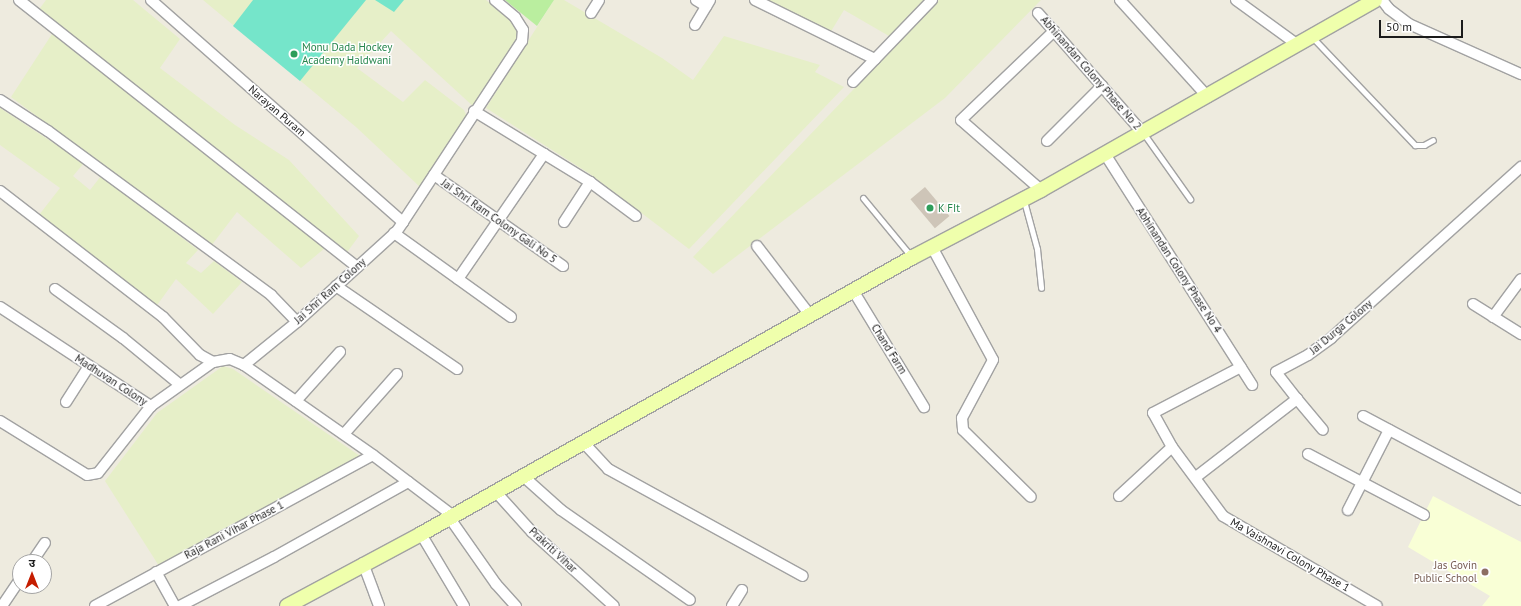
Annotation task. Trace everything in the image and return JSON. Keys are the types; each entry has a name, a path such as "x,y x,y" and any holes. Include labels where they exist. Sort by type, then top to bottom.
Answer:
{"street":[{"path":"19,0 357,267"},
{"name":"Narayan Puram","path":"151,0 403,222"},
{"name":"Jai Shri Ram Colony","path":"244,365 297,322 403,222 474,111 522,42 523,30 515,16 495,0"},
{"path":"591,13 600,0"},
{"path":"695,25 708,3 696,0"},
{"path":"755,0 875,59"},
{"path":"853,82 932,0"},
{"path":"1120,0 1208,97"},
{"path":"1236,0 1298,45"},
{"path":"287,606 363,563 421,534 495,491 810,315 854,292 912,257 1023,200 1208,97 1375,0"},
{"path":"1382,0 1389,9 1410,24 1521,74"},
{"name":"Abhinandan Colony Phase No 2","path":"1038,13 1143,133"},
{"path":"1041,190 961,120 1054,31"},
{"path":"1047,141 1102,86"},
{"path":"0,100 48,131 271,296 297,322"},
{"path":"474,111 590,182 636,216"},
{"path":"458,279 499,222 544,154"},
{"name":"Abhinandan Colony Phase No 4","path":"1105,154 1252,385"},
{"name":"Jai Durga Colony","path":"1297,399 1276,372 1308,355 1330,338 1521,167"},
{"name":"Jai Shri Ram Colony Gali No 5","path":"434,175 563,266"},
{"path":"564,222 590,182"},
{"path":"0,191 163,317 200,355 213,362"},
{"path":"394,232 511,317"},
{"path":"757,246 810,315"},
{"path":"932,247 993,360 962,418 963,430 1031,497"},
{"path":"1493,316 1521,279"},
{"path":"336,286 457,369"},
{"path":"55,289 147,357 179,384"},
{"name":"Chand Farm","path":"854,292 924,407"},
{"path":"1473,304 1521,334"},
{"name":"Madhuvan Colony","path":"0,306 151,406 179,384 213,362 230,359 244,365"},
{"path":"296,401 340,352"},
{"path":"244,365 373,454 451,516 496,584 516,606"},
{"path":"66,402 89,366"},
{"path":"1241,367 1153,413 1172,447 1196,477 1297,399 1323,430"},
{"path":"344,434 397,374"},
{"path":"0,421 87,475 98,473 151,406"},
{"path":"1363,416 1521,500"},
{"path":"1348,510 1389,430"},
{"path":"583,442 608,469 803,576"},
{"path":"1119,496 1172,447"},
{"name":"Raja Rani Vihar Phase 1","path":"95,606 373,454"},
{"path":"1308,454 1424,515"},
{"path":"523,476 561,510 690,600"},
{"name":"Ma Vaishnavi Colony Phase 1","path":"1196,477 1223,516 1377,606"},
{"path":"180,606 341,521 408,482"},
{"name":"Prakriti Vihar","path":"495,491 532,532 614,606"},
{"path":"421,534 464,606"},
{"path":"37,554 45,543"},
{"path":"363,563 379,606"},
{"path":"156,572 175,606"},
{"path":"732,606 742,590"},
{"path":"2,606 12,591"}],"lane":[{"path":"1312,37 1414,145 1424,145 1433,140"},
{"path":"1143,133 1190,199"},
{"path":"863,198 912,257"},
{"path":"1023,200 1037,249 1041,288"}],"shaded area":[{"path":"46,0 133,0 180,39 160,68 235,125 289,160 359,236 345,255 264,185 38,11"},
{"path":"203,0 486,0 511,20 519,34 519,39 475,108 391,31 357,68 403,102 425,80 464,110 467,117 420,187 356,127"},
{"path":"554,0 564,0 662,58 693,80 724,36 820,65 815,72 844,87 689,249 590,174 486,108"},
{"path":"767,0 924,0 889,36 844,10 830,33"},
{"path":"939,0 1041,0 945,98 713,274 693,257"},
{"path":"52,34 325,248 301,268 237,212 211,246 11,97"},
{"path":"0,108 84,163 73,176 90,190 101,176 198,250 186,263 201,273 214,261 242,282 213,314 176,279 155,308 39,215 60,188 0,145"},
{"path":"223,366 233,369 360,456 159,566 105,481 157,413"},
{"name":"Jas Govin Public School","path":"1433,496 1521,542 1521,606 1482,606 1490,596 1408,547"}],"green space":[{"name":"Monu Dada Hockey Academy Haldwani","path":"253,0 366,0 300,81 233,26"},
{"name":"Monu Dada Hockey Academy Haldwani","path":"375,0 404,0 394,12"},
{"path":"505,0 554,0 537,26"}],"building":[{"name":"K FIt","path":"925,187 949,216 935,228 910,199"}],"place":[{"name":"Monu Dada Hockey Academy Haldwani","path":"294,54"},
{"name":"K FIt","path":"930,208"},
{"name":"Jas Govin Public School","path":"1485,572"}]}
